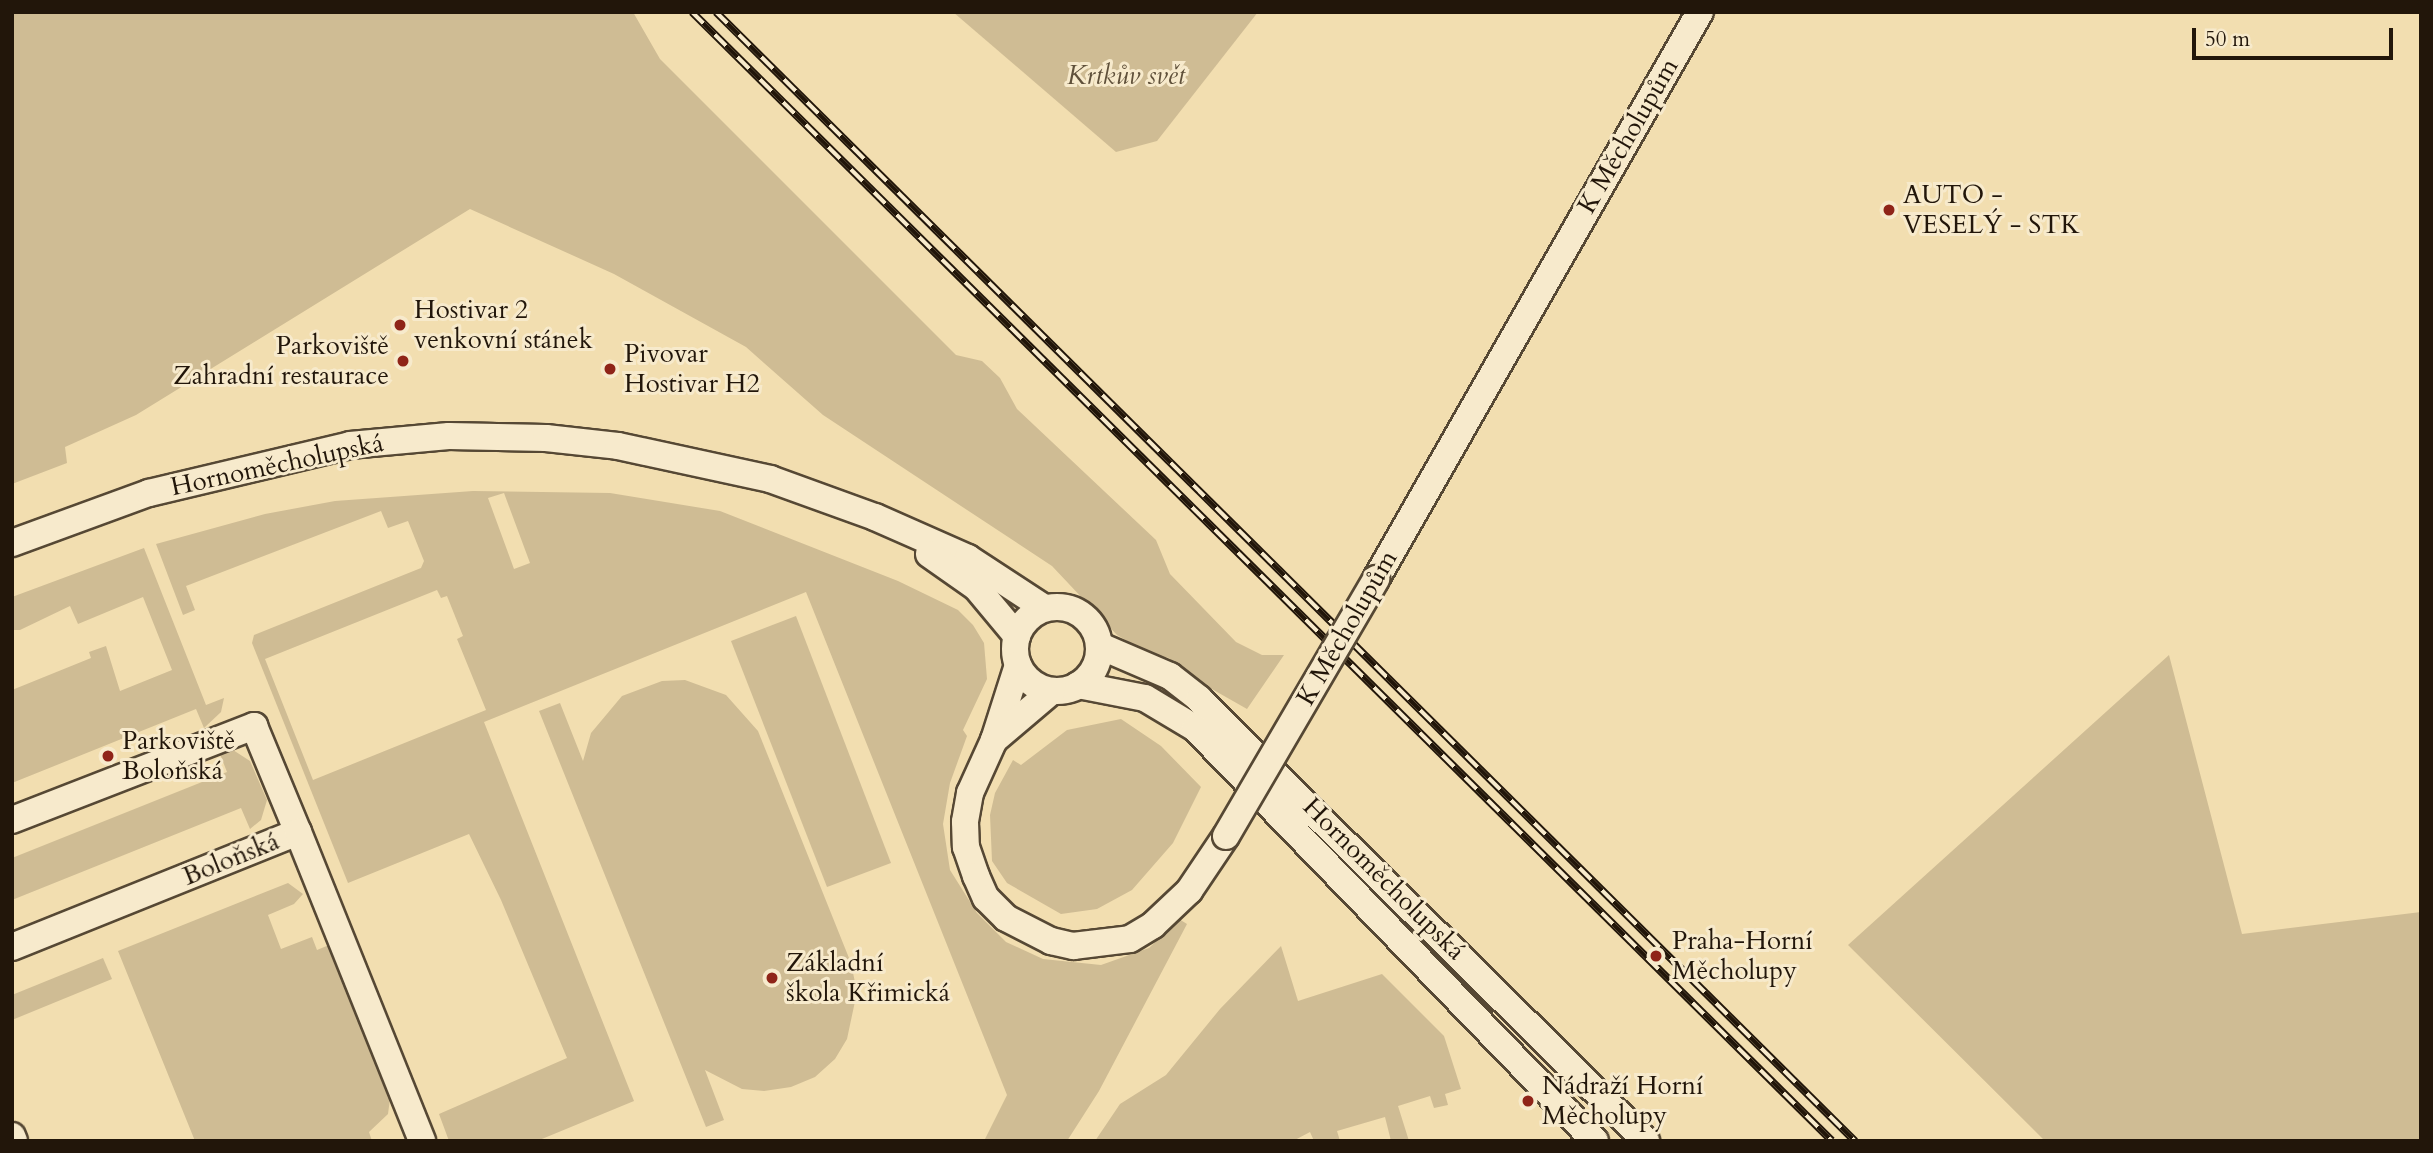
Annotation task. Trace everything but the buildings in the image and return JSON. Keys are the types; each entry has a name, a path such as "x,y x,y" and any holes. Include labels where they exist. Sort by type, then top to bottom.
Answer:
{"street":[{"name":"K Měcholupům","path":"1018,665 994,740 970,793 966,847 986,898 1027,931 1073,946 1130,939 1153,925 1189,891 1226,836 1700,12"},
{"name":"Hornoměcholupská","path":"12,543 149,494 234,469 350,445 449,436 545,438 618,446 770,479 876,517 968,558 1044,608 1067,608 1081,614 1092,625 1100,646 1170,676 1199,699 1646,1141"},
{"name":"Hornoměcholupská","path":"876,517 976,587 1017,636"},
{"path":"1044,608 1027,619 1017,636 1018,665 1032,682 1052,691"},
{"path":"1078,685 1094,669 1100,646"},
{"name":"Hornoměcholupská","path":"1052,691 1078,685 1145,698 1195,728 1402,937 1595,1141"},
{"name":"K Měcholupům","path":"994,740 1052,691"},
{"name":"Boloňská","path":"12,820 254,726 298,832 12,947"},
{"path":"298,832 422,1141"},
{"path":"12,1136 14,1141"}],"green space":[{"path":"12,12 633,12 660,59 956,355 982,361 1000,378 1017,409 1156,540 1170,574 1236,642 1262,655 1284,655 1247,709 1203,684 1169,658 1146,652 1117,635 1052,566 823,415 746,347 614,274 470,209 136,415 65,447 67,463 12,484"},
{"name":"Krtkův svět","path":"953,12 1258,12 1157,141 1116,152"},
{"path":"473,491 610,493 720,511 898,581 958,610 973,625 984,643 987,679 963,730 967,736 950,783 943,824 950,870 977,913 1006,942 1043,959 1101,965 1149,948 1179,919 1187,924 1099,1091 1067,1141 984,1141 1007,1095 806,592 484,722 634,1101 537,1141 449,1141 439,1114 567,1058 501,900 469,834 348,883 252,643 254,635 421,568 424,561 408,521 388,528 381,511 186,586 195,610 183,615 156,544 265,514 335,501","holes":["504,493 530,563 514,569 488,498","437,590 441,598 447,596 463,636 457,639 486,710 313,780 265,659"]},
{"path":"144,548 206,705 224,698 221,712 204,728 196,709 12,783 12,690 91,658 89,652 106,646 120,691 172,670 143,597 78,624 70,606 20,630 12,630 12,597"},
{"path":"796,616 891,863 827,887 731,641"},
{"path":"2169,655 2242,934 2421,912 2421,1141 2045,1141 1848,945"},
{"path":"685,680 726,695 758,731 851,963 857,992 847,1039 835,1059 815,1077 791,1087 764,1091 742,1089 705,1070 724,1120 706,1127 539,711 560,703 583,761 591,733 622,696 662,681"},
{"path":"1121,719 1161,746 1201,787 1173,843 1132,890 1097,909 1061,914 1007,883 992,861 990,815 995,793 1013,760 1021,765 1067,730"},
{"path":"218,749 233,750 250,761 267,800 261,820 250,829 241,808 12,900 12,858 227,772"},
{"path":"288,883 303,894 294,904 268,915 281,949 312,937 317,950 329,945 390,1099 388,1114 369,1132 372,1141 195,1141 118,951"},
{"path":"1281,946 1298,1001 1382,974 1444,1036 1461,1089 1445,1094 1448,1105 1434,1108 1430,1096 1398,1106 1409,1141 1391,1141 1385,1117 1337,1131 1340,1141 1314,1141 1310,1132 1293,1141 1095,1141 1120,1104 1166,1075 1220,1009"},
{"path":"103,958 112,979 12,1020 12,995"}],"railway":[{"path":"692,12 1832,1141"},
{"path":"716,12 1855,1141"}],"place":[{"name":"AUTO - VESELÝ - STK","path":"1889,210"},
{"name":"Hostivar 2 venkovní stánek","path":"400,325"},
{"name":"Parkoviště Zahradní restaurace","path":"403,361"},
{"name":"Pivovar Hostivar H2","path":"610,369"},
{"name":"Parkoviště Boloňská","path":"108,756"},
{"name":"Praha-Horní Měcholupy","path":"1656,956"},
{"name":"Základní škola Křimická","path":"772,978"},
{"name":"Nádraží Horní Měcholupy","path":"1528,1101"}]}
